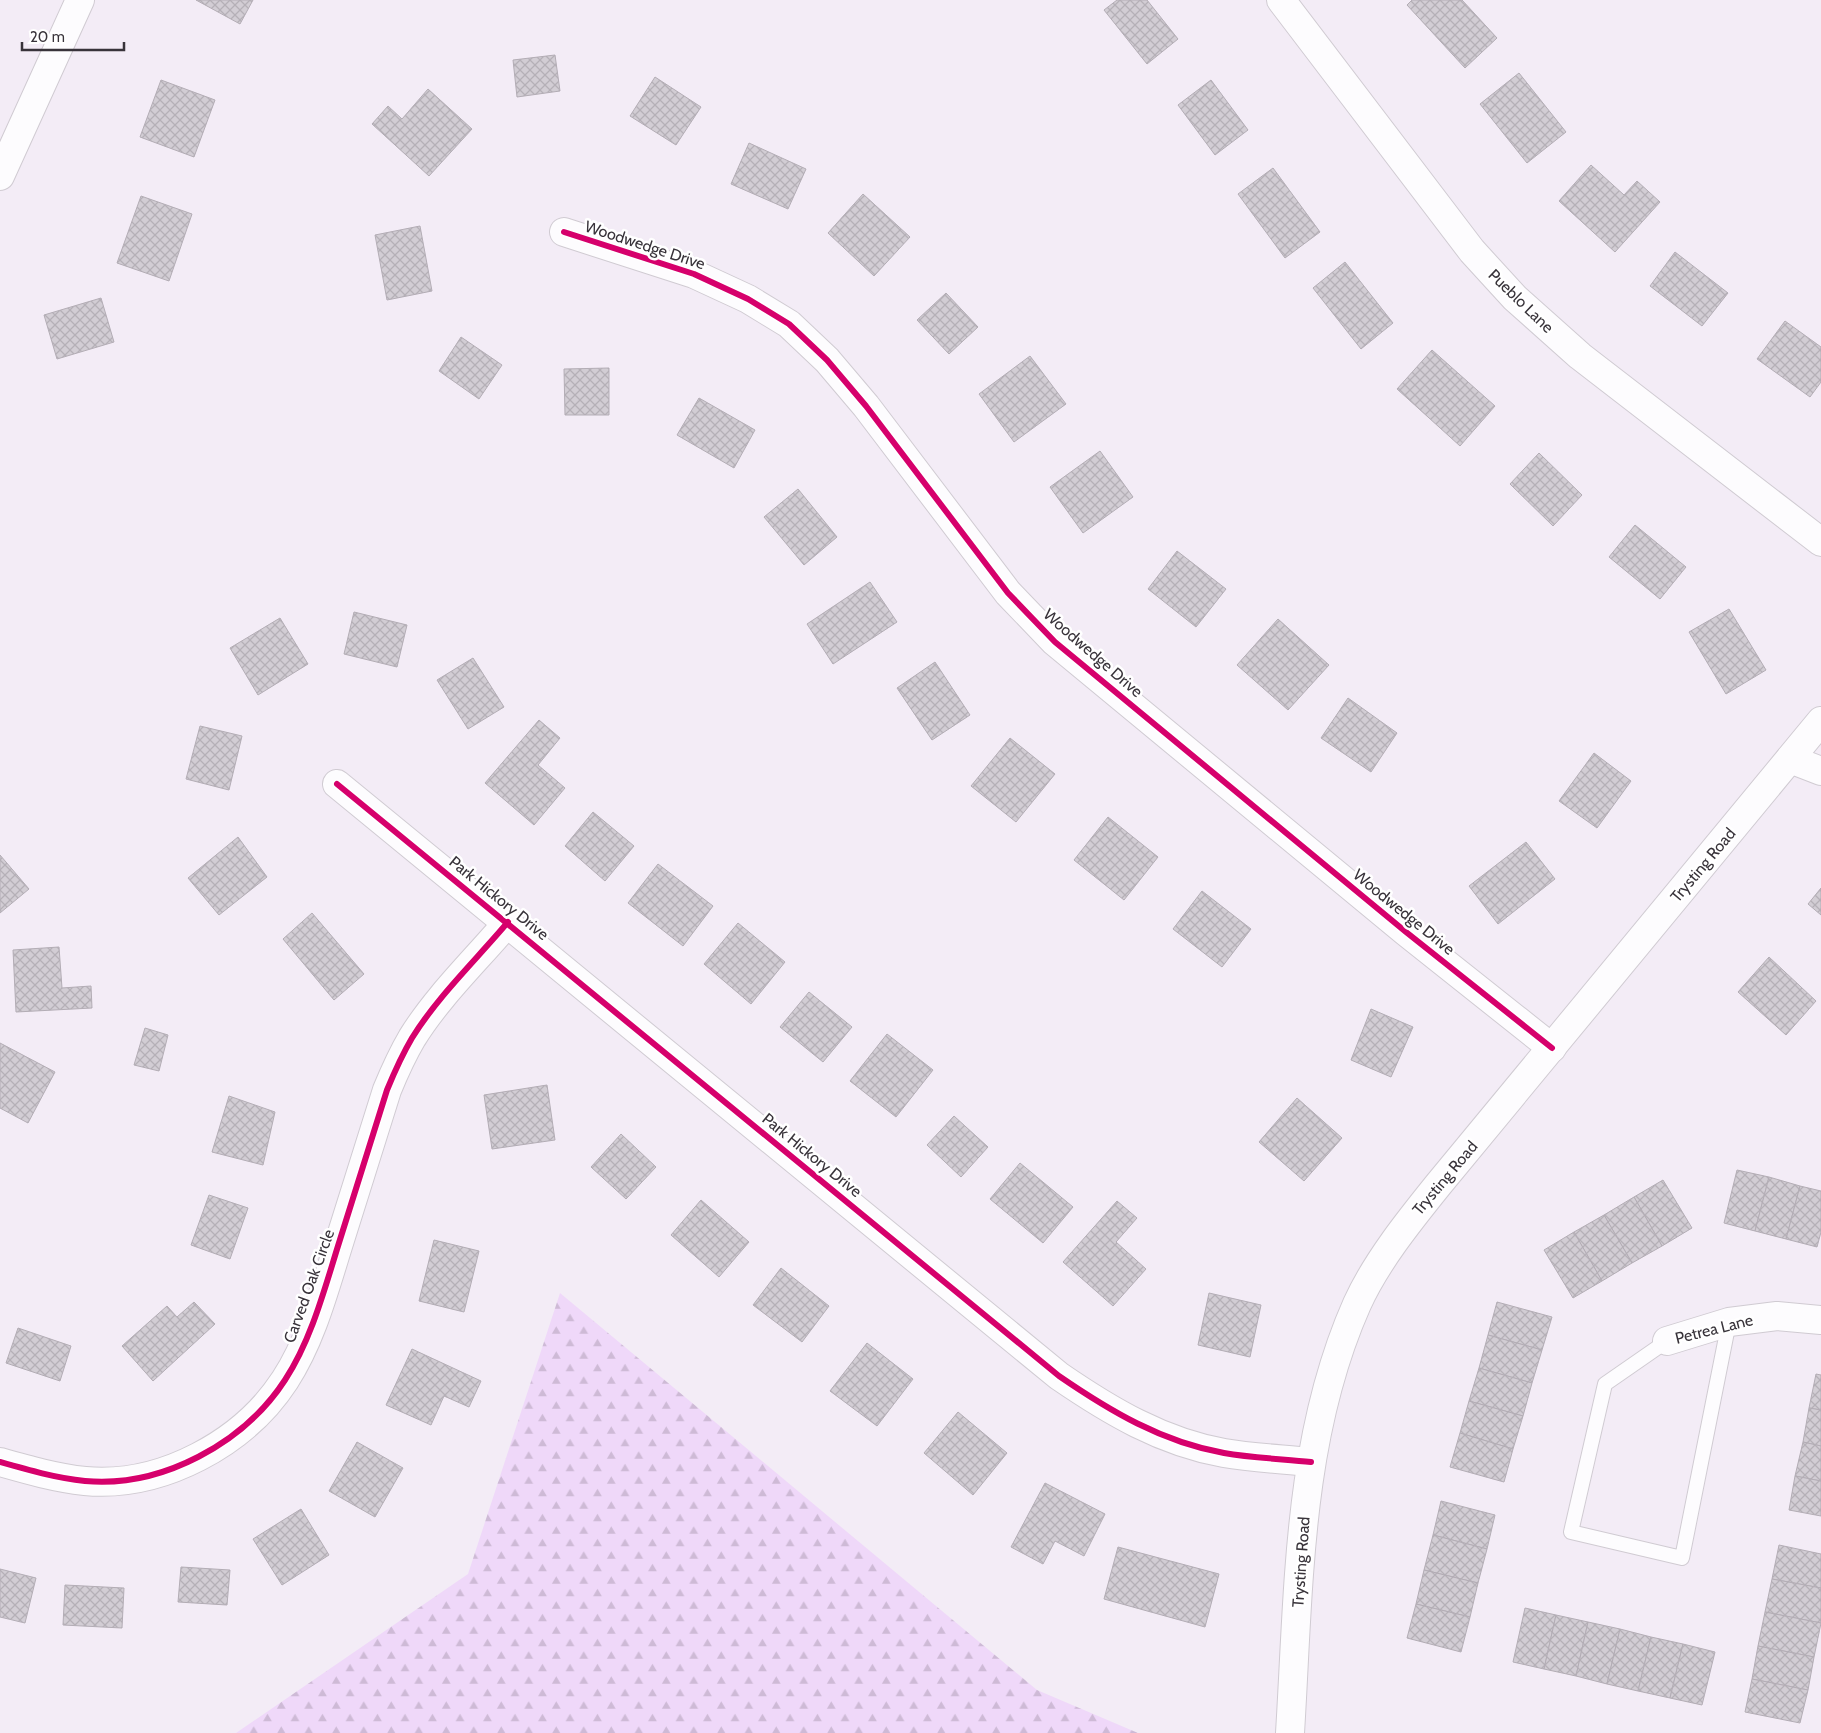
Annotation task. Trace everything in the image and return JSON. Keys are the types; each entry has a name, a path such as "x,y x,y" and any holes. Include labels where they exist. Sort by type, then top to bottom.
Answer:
{"street":[{"path":"0,176 80,0"},
{"name":"Pueblo Lane","path":"1281,0 1472,251 1515,298 1580,356 1821,542"},
{"name":"Woodwedge Drive","path":"564,232 694,274 748,299 789,324 826,360 866,406 1008,593 1055,642 1406,932 1552,1048"},
{"name":"Trysting Road","path":"1290,1733 1304,1512 1311,1462 1333,1371 1358,1302 1399,1234 1821,721"},
{"path":"1790,760 1821,771"},
{"name":"Park Hickory Drive","path":"337,784 508,922 1059,1376 1110,1411 1137,1425 1194,1446 1224,1453 1311,1462"},
{"name":"Carved Oak Circle","path":"0,1462 38,1474 85,1481 109,1481 156,1474 199,1457 239,1431 273,1397 302,1349 322,1295 387,1090 398,1063 412,1038 434,1009 508,922"},
{"name":"Petrea Lane","path":"1666,1341 1729,1322 1777,1316 1821,1320"}],"lane":[{"path":"1666,1341 1605,1384 1571,1532 1682,1558 1729,1322"}],"green space":[{"path":"560,1293 1037,1690 1138,1733 236,1733 468,1574"}],"building":[{"path":"196,0 253,0 240,24"},
{"path":"1117,0 1147,0 1178,39 1147,64 1104,10"},
{"path":"1412,0 1462,0 1497,38 1465,68 1407,5"},
{"path":"555,55 560,91 517,97 513,60"},
{"path":"1519,73 1566,132 1527,163 1480,104"},
{"path":"655,77 701,107 676,145 630,116"},
{"path":"161,80 215,100 194,157 140,137"},
{"path":"1211,80 1248,130 1215,155 1178,105"},
{"path":"428,89 472,129 429,176 372,124 388,106 402,119"},
{"path":"749,143 806,169 788,209 731,184"},
{"path":"1591,165 1624,195 1637,181 1660,202 1615,252 1559,201"},
{"path":"1273,168 1320,232 1285,258 1238,194"},
{"path":"863,194 910,237 874,276 828,233"},
{"path":"141,196 192,214 169,281 117,263"},
{"path":"420,226 432,291 387,300 375,235"},
{"path":"1675,252 1728,293 1702,326 1650,286"},
{"path":"1345,262 1393,323 1361,349 1313,288"},
{"path":"946,293 978,327 949,354 917,320"},
{"path":"101,298 114,342 57,359 44,315"},
{"path":"1785,321 1821,347 1821,382 1810,397 1757,359"},
{"path":"461,337 502,365 479,399 439,371"},
{"path":"1432,350 1495,406 1460,446 1397,389"},
{"path":"1030,356 1066,404 1014,442 979,394"},
{"path":"609,368 609,415 565,415 564,369"},
{"path":"699,398 755,430 734,468 677,435"},
{"path":"1100,451 1133,497 1083,533 1050,487"},
{"path":"1539,453 1582,495 1553,526 1510,484"},
{"path":"798,489 837,537 804,565 764,517"},
{"path":"1635,525 1686,567 1660,599 1609,557"},
{"path":"1177,551 1226,589 1196,627 1148,589"},
{"path":"870,582 897,622 833,664 807,624"},
{"path":"1729,609 1766,670 1726,694 1689,632"},
{"path":"354,612 407,625 397,667 344,654"},
{"path":"280,618 308,664 258,695 230,648"},
{"path":"1278,619 1329,665 1288,710 1237,665"},
{"path":"473,658 504,707 468,729 437,680"},
{"path":"935,662 970,715 932,740 897,688"},
{"path":"1348,698 1397,733 1371,772 1321,738"},
{"path":"539,720 560,738 538,765 565,788 534,825 485,783"},
{"path":"200,726 242,736 229,790 186,779"},
{"path":"1010,738 1055,774 1016,822 971,786"},
{"path":"1594,753 1631,781 1597,828 1559,801"},
{"path":"593,812 634,846 605,881 565,846"},
{"path":"1108,817 1158,857 1124,900 1074,860"},
{"path":"238,837 267,877 219,915 188,878"},
{"path":"1526,842 1555,879 1498,924 1469,886"},
{"path":"0,855 29,889 0,913"},
{"path":"658,864 713,906 683,946 628,903"},
{"path":"1821,888 1821,915 1808,904"},
{"path":"1202,891 1251,929 1222,967 1173,929"},
{"path":"312,913 364,974 334,1000 283,939"},
{"path":"738,923 785,962 751,1004 704,964"},
{"path":"59,947 62,988 91,986 92,1008 16,1012 13,950"},
{"path":"1769,957 1816,1001 1786,1035 1738,992"},
{"path":"809,992 852,1027 823,1062 780,1027"},
{"path":"1371,1009 1413,1027 1391,1077 1351,1060"},
{"path":"145,1028 168,1035 159,1071 134,1065"},
{"path":"887,1034 933,1070 896,1117 850,1081"},
{"path":"0,1043 55,1072 28,1123 0,1108"},
{"path":"547,1085 555,1140 492,1149 484,1095"},
{"path":"229,1096 275,1112 263,1165 212,1152"},
{"path":"1297,1098 1342,1138 1304,1181 1259,1142"},
{"path":"954,1116 988,1147 961,1177 927,1145"},
{"path":"621,1134 656,1167 626,1199 591,1167"},
{"path":"1020,1163 1073,1207 1043,1243 990,1199"},
{"path":"1737,1170 1769,1177 1755,1231 1724,1223"},
{"path":"1769,1177 1800,1186 1786,1239 1755,1231"},
{"path":"1663,1180 1692,1228 1662,1246 1634,1197"},
{"path":"1800,1186 1821,1191 1821,1232 1817,1247 1786,1239"},
{"path":"209,1195 248,1208 230,1259 191,1245"},
{"path":"1634,1197 1662,1246 1632,1263 1604,1215"},
{"path":"701,1200 749,1242 719,1277 671,1235"},
{"path":"1117,1201 1137,1218 1116,1242 1146,1269 1113,1306 1063,1262"},
{"path":"1604,1215 1632,1263 1602,1281 1574,1232"},
{"path":"1574,1232 1602,1281 1573,1298 1544,1250"},
{"path":"434,1240 479,1251 464,1312 419,1301"},
{"path":"781,1268 829,1306 802,1342 753,1305"},
{"path":"1209,1293 1261,1305 1250,1357 1198,1345"},
{"path":"194,1302 215,1324 153,1381 122,1346 167,1306 177,1317"},
{"path":"1497,1302 1552,1317 1542,1350 1488,1335"},
{"path":"18,1328 71,1346 60,1381 6,1363"},
{"path":"1488,1335 1542,1350 1532,1383 1479,1368"},
{"path":"867,1343 913,1379 877,1426 830,1391"},
{"path":"412,1349 481,1381 469,1407 444,1396 431,1425 386,1405"},
{"path":"1479,1368 1532,1383 1523,1416 1469,1401"},
{"path":"1816,1374 1821,1375 1821,1410 1809,1408"},
{"path":"1469,1401 1523,1416 1513,1449 1460,1433"},
{"path":"1809,1408 1821,1410 1821,1446 1803,1442"},
{"path":"958,1412 1007,1453 973,1495 924,1453"},
{"path":"1460,1433 1513,1449 1504,1482 1450,1467"},
{"path":"357,1442 403,1468 375,1517 329,1491"},
{"path":"1803,1442 1821,1446 1821,1481 1795,1476"},
{"path":"1795,1476 1821,1481 1821,1516 1789,1510"},
{"path":"1045,1483 1105,1514 1084,1556 1055,1541 1043,1564 1011,1547"},
{"path":"1441,1501 1495,1515 1487,1549 1433,1535"},
{"path":"301,1509 329,1555 282,1585 253,1539"},
{"path":"1433,1535 1487,1549 1478,1583 1424,1570"},
{"path":"1779,1545 1821,1554 1821,1588 1772,1579"},
{"path":"1118,1547 1219,1574 1205,1627 1104,1599"},
{"path":"181,1567 230,1570 227,1605 178,1602"},
{"path":"0,1569 36,1578 25,1623 0,1617"},
{"path":"1424,1570 1478,1583 1470,1617 1416,1604"},
{"path":"1772,1579 1821,1588 1821,1623 1765,1612"},
{"path":"65,1585 124,1588 122,1628 63,1625"},
{"path":"1416,1604 1470,1617 1461,1652 1407,1638"},
{"path":"1525,1608 1556,1615 1544,1669 1513,1662"},
{"path":"1765,1612 1821,1623 1814,1657 1758,1646"},
{"path":"1556,1615 1588,1622 1576,1676 1544,1669"},
{"path":"1588,1622 1620,1629 1607,1684 1576,1676"},
{"path":"1620,1629 1651,1637 1638,1691 1607,1684"},
{"path":"1651,1637 1683,1644 1670,1698 1638,1691"},
{"path":"1683,1644 1715,1652 1702,1705 1670,1698"},
{"path":"1758,1646 1814,1657 1808,1690 1752,1679"},
{"path":"1752,1679 1808,1690 1800,1723 1745,1712"}],"cycle path":[{"path":"564,232 694,274 748,299 789,324 827,360 866,406 1008,593 1055,642 1406,932 1552,1048"},
{"path":"337,784 1059,1376 1137,1424 1179,1441 1224,1453 1311,1462"},
{"path":"0,1462 74,1480 114,1481 143,1477 171,1469 198,1457 224,1441 268,1403 294,1365 310,1332 387,1090 402,1057 412,1038 433,1007 508,922"}]}
